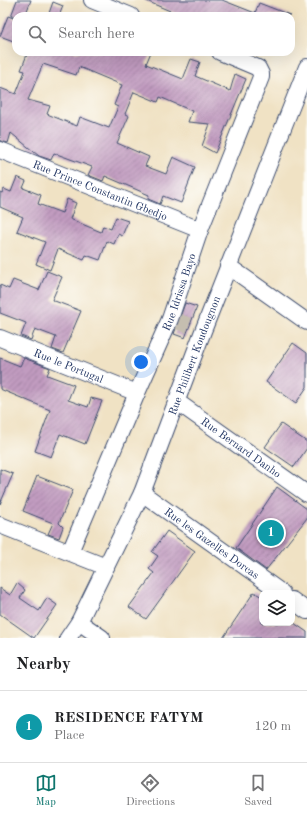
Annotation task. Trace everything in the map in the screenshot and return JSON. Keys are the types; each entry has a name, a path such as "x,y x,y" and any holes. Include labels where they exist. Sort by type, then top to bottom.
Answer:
{"street":[{"path":"92,0 121,12"},
{"name":"Rue Idrissa Bayo","path":"70,552 136,393 172,320 200,230 261,77 258,68 230,56"},
{"name":"Rue Philibert Koudougnon","path":"68,638 79,622 142,493 176,402 196,328 228,266 303,87 307,67"},
{"name":"Rue Prince Constantin Gbedjo","path":"0,150 200,230"},
{"path":"228,266 307,322"},
{"name":"Rue le Portugal","path":"0,338 136,393"},
{"name":"Rue Bernard Danho","path":"176,402 307,494"},
{"name":"Rue les Gazelles Dorcas","path":"142,493 278,590"},
{"path":"0,524 106,567"},
{"path":"295,602 307,610"},
{"path":"79,622 102,638"}],"building":[{"path":"17,0 31,0 26,12 12,12"},
{"path":"144,0 222,0 252,12 172,12"},
{"path":"53,2 63,6 61,12 49,12"},
{"path":"259,3 282,12 255,12"},
{"path":"8,16 12,18 12,40 0,36"},
{"path":"26,56 149,56 146,64 183,79 191,59 200,62 195,76 230,91 235,74 246,79 215,153 202,146 210,124 188,122 192,111 160,97 158,102 134,92 125,114 129,116 117,143 149,157 145,166 166,174 173,157 195,167 181,203 163,196 160,204 148,199 149,195 105,176 103,181 88,175 92,167 54,153 51,160 39,156 11,133 8,143 0,141 0,88 16,94 25,71 21,70","holes":["43,64 76,75 79,67 122,85 114,105 118,107 109,128 80,117 77,126 47,114 50,106 28,100"]},
{"path":"17,177 26,181 23,188 41,195 38,204 62,213 67,199 76,203 70,219 101,232 103,226 111,229 116,217 128,221 122,236 118,234 114,244 107,241 100,260 86,255 84,260 58,249 50,270 36,264 45,242 17,231 23,217 0,207 0,192 2,193 4,189 11,192"},
{"path":"47,271 62,277 52,300 81,311 63,353 52,349 56,337 35,329 31,340 21,336 26,323 0,313 0,285 9,289 13,280 39,290"},
{"path":"185,303 197,307 185,338 174,334"},
{"path":"293,343 307,353 307,387 296,403 266,382"},
{"path":"0,358 20,366 24,358 50,368 47,375 74,385 68,400 88,407 91,398 102,401 85,444 60,434 51,457 35,451 50,410 0,389"},
{"path":"281,424 307,442 307,448 294,467 265,447"},
{"path":"0,469 13,474 0,504"},
{"path":"37,476 73,490 59,523 63,527 59,538 48,534 53,523 23,511"},
{"path":"277,487 307,509 307,518 266,570 236,548"},
{"path":"167,531 195,551 146,619 129,607 154,573 149,569 158,556 152,552"},
{"path":"17,583 25,590 20,598 39,611 47,598 57,605 34,638 0,614 0,588 10,595"},
{"path":"254,592 259,595 259,626 295,626 295,624 307,632 307,638 223,638"}],"tunnel":[{"path":"174,320 190,326"}],"place":[{"name":"RESIDENCE FATYM","path":"271,533"}]}
